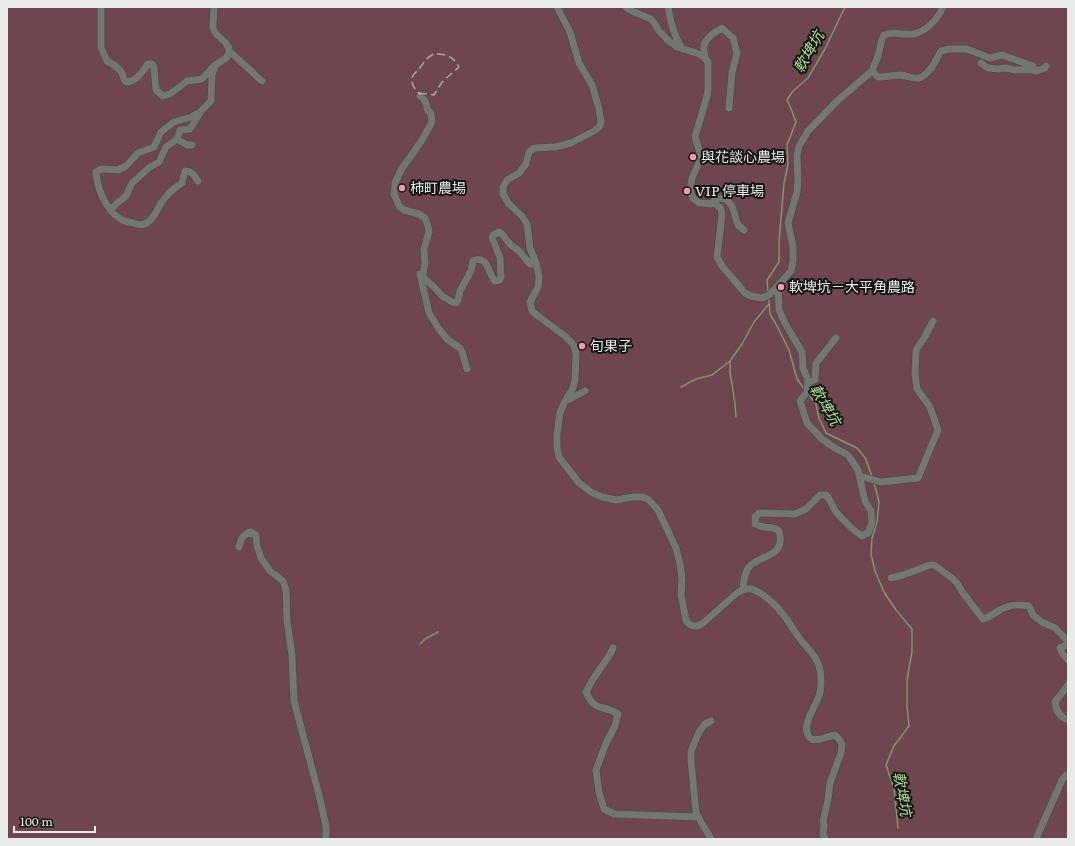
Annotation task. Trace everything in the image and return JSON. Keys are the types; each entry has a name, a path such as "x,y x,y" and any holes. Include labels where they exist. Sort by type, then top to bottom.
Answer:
{"street":[{"path":"101,7 101,48 107,61 116,65 126,82 130,82 137,78 148,64 152,64 154,67 156,90 163,96 170,94 186,81 202,79 214,66 226,58 229,51"},
{"path":"214,7 213,28 216,34 225,42 229,48 229,51 262,81"},
{"path":"557,7 570,32 579,63 592,85 600,109 600,126 594,131 571,143 556,147 534,148 529,152 526,164 519,173 507,180 503,187 503,194 509,204 522,216 527,224 530,248 536,263 539,277 538,287 530,302 532,311 566,337 572,343 576,354 575,380 573,388 560,413 557,434 559,457 579,483 591,492 602,497 616,500 642,496 649,500 658,510 676,548 682,579 681,595 688,624 694,627 699,626 743,589 756,590 780,610 798,637 813,655 819,665 821,686 819,696 807,724 807,735 813,740 835,736 842,744 841,753 830,783 828,800 822,821 824,825 823,834 825,839"},
{"path":"626,7 651,19 659,31 677,47 699,54 708,62 707,96 695,137 700,153 699,162 692,178 690,191 693,198 699,203 716,204 721,208 722,215 717,257 722,266 744,293 762,298 778,286 791,271 793,246 788,222 797,192 797,156 799,146 808,131 836,102 872,71 884,35 892,32 912,34 923,31 934,21 943,7"},
{"path":"668,7 677,40 682,49"},
{"path":"705,58 706,56 703,47 706,41 722,28 733,38 737,54 732,72 729,108"},
{"path":"872,71 878,78 901,75 910,78 920,78 934,64 941,51 959,48 967,49 990,58 1002,55 1033,66 1034,70"},
{"path":"981,64 988,68 1034,70 1036,72 1045,68 1046,66"},
{"path":"111,210 126,196 132,183 150,167 160,162 166,147 177,139 180,130 190,129 200,112 211,101 212,75 215,66"},
{"path":"420,96 426,102 426,109 431,114 432,122 422,140 401,170 395,183 394,194 399,206 404,210 419,214 425,218 429,232 424,248 425,263 420,273 429,313 447,339 460,348 467,369"},
{"path":"198,181 193,173 185,171 182,183 172,189 163,200 154,217 146,224 142,225 119,219 111,210 103,199 96,172 101,169 118,170 126,166 138,153 154,147 161,132 174,122 191,117 200,112"},
{"path":"177,139 187,145 192,145"},
{"path":"710,204 718,198 726,199 732,206 734,217 738,225 744,230"},
{"path":"423,269 424,278 442,296 456,303 460,291 471,271 473,260 480,259 488,265 491,276 495,281 500,280 500,257 492,238 495,233 498,232 502,234 530,264 536,263"},
{"path":"743,589 744,579 750,567 779,548 781,540 780,532 775,528 763,527 755,524 755,517 759,513 795,514 806,509 820,495 826,495 830,499 835,510 852,530 862,536 868,533 872,523 871,511 865,501 863,477 848,455 822,439 807,423 800,401 807,392 808,381 803,368 802,352 779,310 778,286"},
{"path":"863,477 881,482 918,478 938,430 930,407 917,390 914,374 916,350 933,321"},
{"path":"808,381 815,380 816,363 836,338"},
{"path":"566,401 585,391"},
{"path":"239,547 240,539 246,534 250,532 256,535 257,546 261,558 270,571 283,581 286,590 287,620 292,656 294,701 319,795 326,826 326,839"},
{"path":"891,578 934,565 957,583 966,598 983,619 1008,606 1029,606 1033,615 1042,622 1055,628 1068,644 1060,648 1068,660"},
{"path":"613,648 586,692 589,700 597,707 611,709 618,714 615,726 606,743 596,770 598,792 604,809 614,814 698,817"},
{"path":"1068,685 1054,702 1056,710 1063,718 1068,720"},
{"path":"711,721 705,724 699,732 691,750 696,812 711,839"},
{"path":"1036,839 1062,780 1066,775 1068,775"}],"shaded area":[{"path":"7,7 1068,7 1068,839 7,839"}],"waterway":[{"name":"軟埤坑","path":"768,292 767,280 779,262 779,241 784,183 788,165 787,145 796,122 787,100 793,91 808,78 825,49 845,7"},
{"name":"軟埤坑","path":"769,298 770,314 789,350 797,379 805,390"},
{"path":"736,417 730,361 742,344 754,322 769,304"},
{"path":"681,387 696,379 712,375 730,361"},
{"name":"軟埤坑","path":"808,394 816,404 819,418 826,433 857,448 866,459 872,477"},
{"name":"軟埤坑","path":"874,482 879,502 877,522 872,538 871,554 875,571 884,592 896,610 912,629 912,652 907,680 909,726 894,746 886,765 894,788 898,828"},
{"path":"420,644 425,639 438,632"}],"railway":[{"path":"419,93 434,95 442,82 459,67 455,61 446,55 434,54 430,56 412,77 413,86 416,90 421,95"}],"place":[{"name":"與花談心農場","path":"693,157"},
{"name":"柿町農場","path":"402,188"},
{"name":"VIP 停車場","path":"687,191"},
{"name":"軟埤坑－大平角農路","path":"781,287"},
{"name":"旬果子","path":"582,346"}]}
